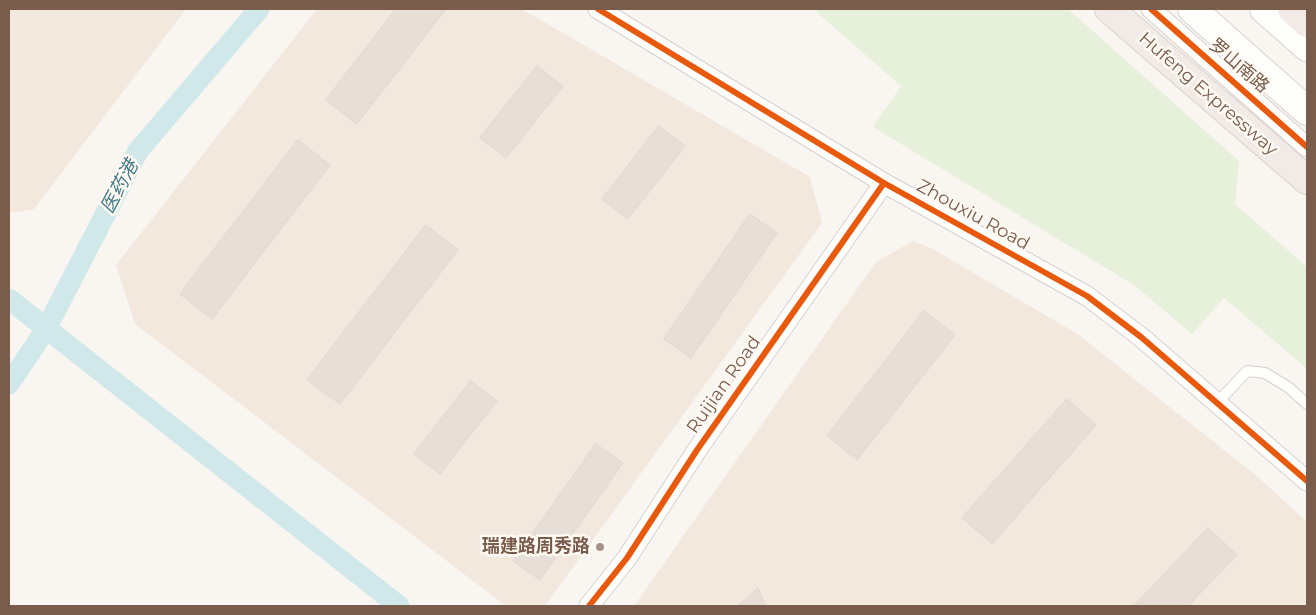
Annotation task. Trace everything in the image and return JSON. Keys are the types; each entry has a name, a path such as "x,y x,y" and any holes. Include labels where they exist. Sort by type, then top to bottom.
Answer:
{"highway":[{"name":"Hufeng Expressway","path":"1109,9 1307,180"},
{"path":"1292,9 1307,23"}],"main road":[{"path":"1192,9 1307,111"},
{"path":"1264,9 1307,47"}],"street":[{"name":"Zhouxiu Road","path":"598,9 884,183 1087,296 1142,337 1307,482"},
{"name":"罗山南路","path":"1151,9 1307,147"},
{"name":"Ruijian Road","path":"589,606 627,558 697,450 884,183"}],"lane":[{"path":"1217,403 1247,370 1265,373 1288,387 1307,404"}],"shaded area":[{"path":"9,9 186,9 34,209 9,213"},
{"path":"317,9 522,9 810,177 822,223 545,606 506,606 135,324 116,265"},
{"path":"913,241 931,248 1079,335 1259,478 1307,522 1307,606 634,606 876,262"}],"green space":[{"path":"813,9 1068,9 1239,161 1235,204 1307,267 1307,369 1224,298 1192,334 1134,285 873,127 901,86"}],"building":[{"path":"396,9 446,9 357,124 326,100"},
{"path":"537,66 563,86 506,158 480,138"},
{"path":"659,126 685,146 628,219 602,199"},
{"path":"298,140 330,165 212,319 180,294"},
{"path":"750,214 777,233 691,358 664,339"},
{"path":"426,225 458,250 340,404 307,380"},
{"path":"924,311 955,335 857,460 827,436"},
{"path":"471,381 497,401 440,474 414,454"},
{"path":"1067,399 1096,425 992,544 962,518"},
{"path":"596,444 623,463 540,580 513,561"},
{"path":"1208,528 1237,555 1188,606 1134,606"},
{"path":"758,588 766,606 738,606"}],"waterway":[{"name":"医药港","path":"9,384 46,329 138,151 259,9"},
{"path":"9,299 399,606"}],"cycle path":[{"path":"598,9 884,183 1087,296 1141,337 1307,481"},
{"path":"1151,9 1307,147"},
{"path":"589,606 627,558 697,450 884,183"}],"place":[{"name":"瑞建路周秀路","path":"600,547"}]}
